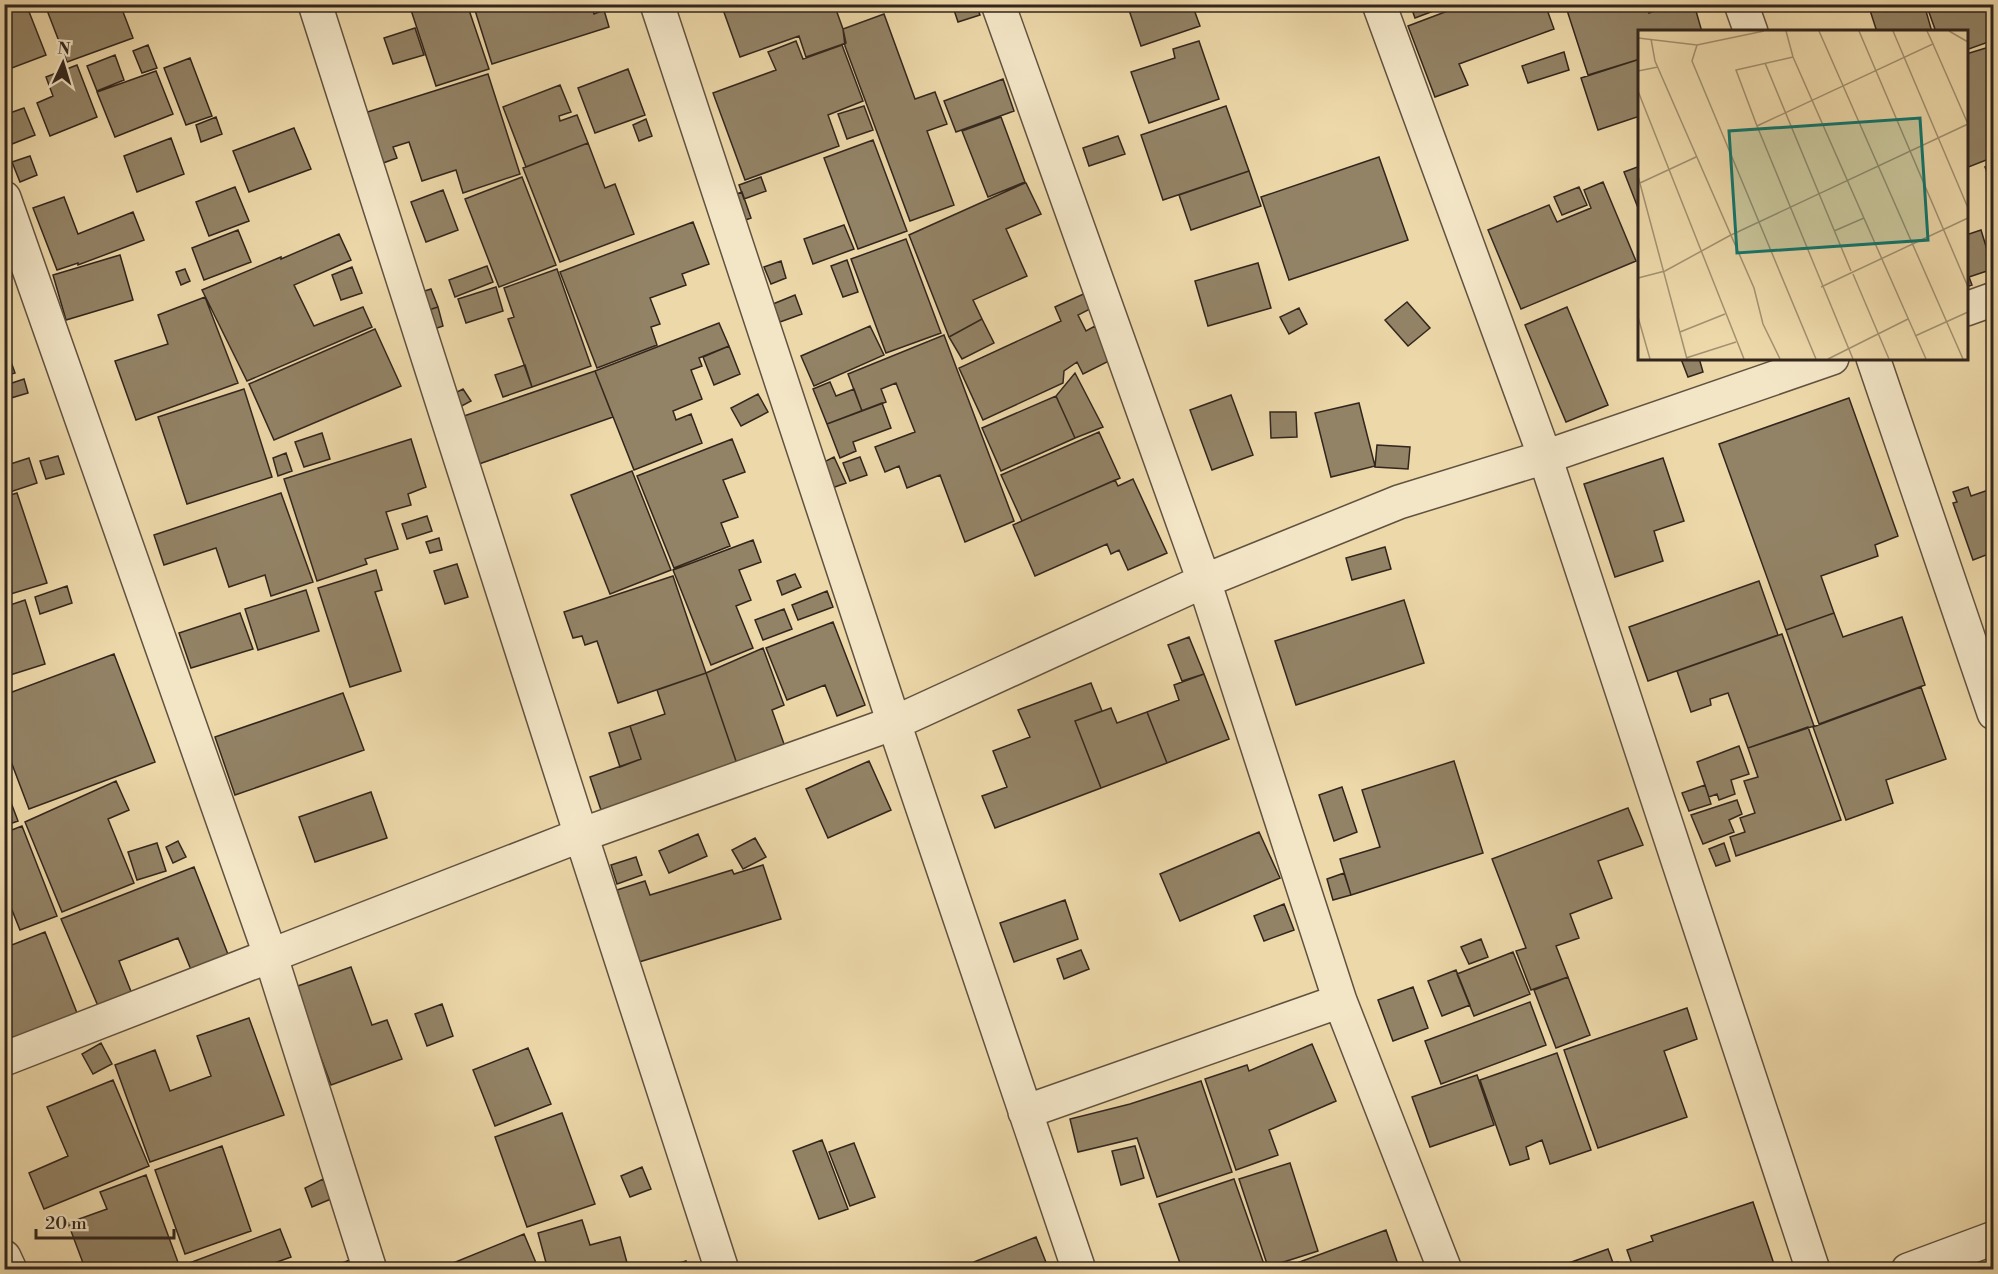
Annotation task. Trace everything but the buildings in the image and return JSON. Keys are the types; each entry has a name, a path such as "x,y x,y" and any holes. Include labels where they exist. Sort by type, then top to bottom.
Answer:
{"street":[{"path":"315,4 722,1269"},
{"path":"657,4 894,723 1079,1269"},
{"path":"998,4 1204,581 1340,1001 1445,1269"},
{"path":"1379,4 1545,458 1814,1269"},
{"path":"1741,4 1750,30"},
{"path":"4,198 270,954 370,1269"},
{"path":"1968,308 1994,299"},
{"path":"4,1059 581,835 894,723 1204,581 1399,502 1545,458 1826,360"},
{"path":"1874,360 1994,713"},
{"path":"1025,1112 1340,1001"},
{"path":"1908,1269 1994,1238"},
{"path":"4,1257 10,1269"}]}
